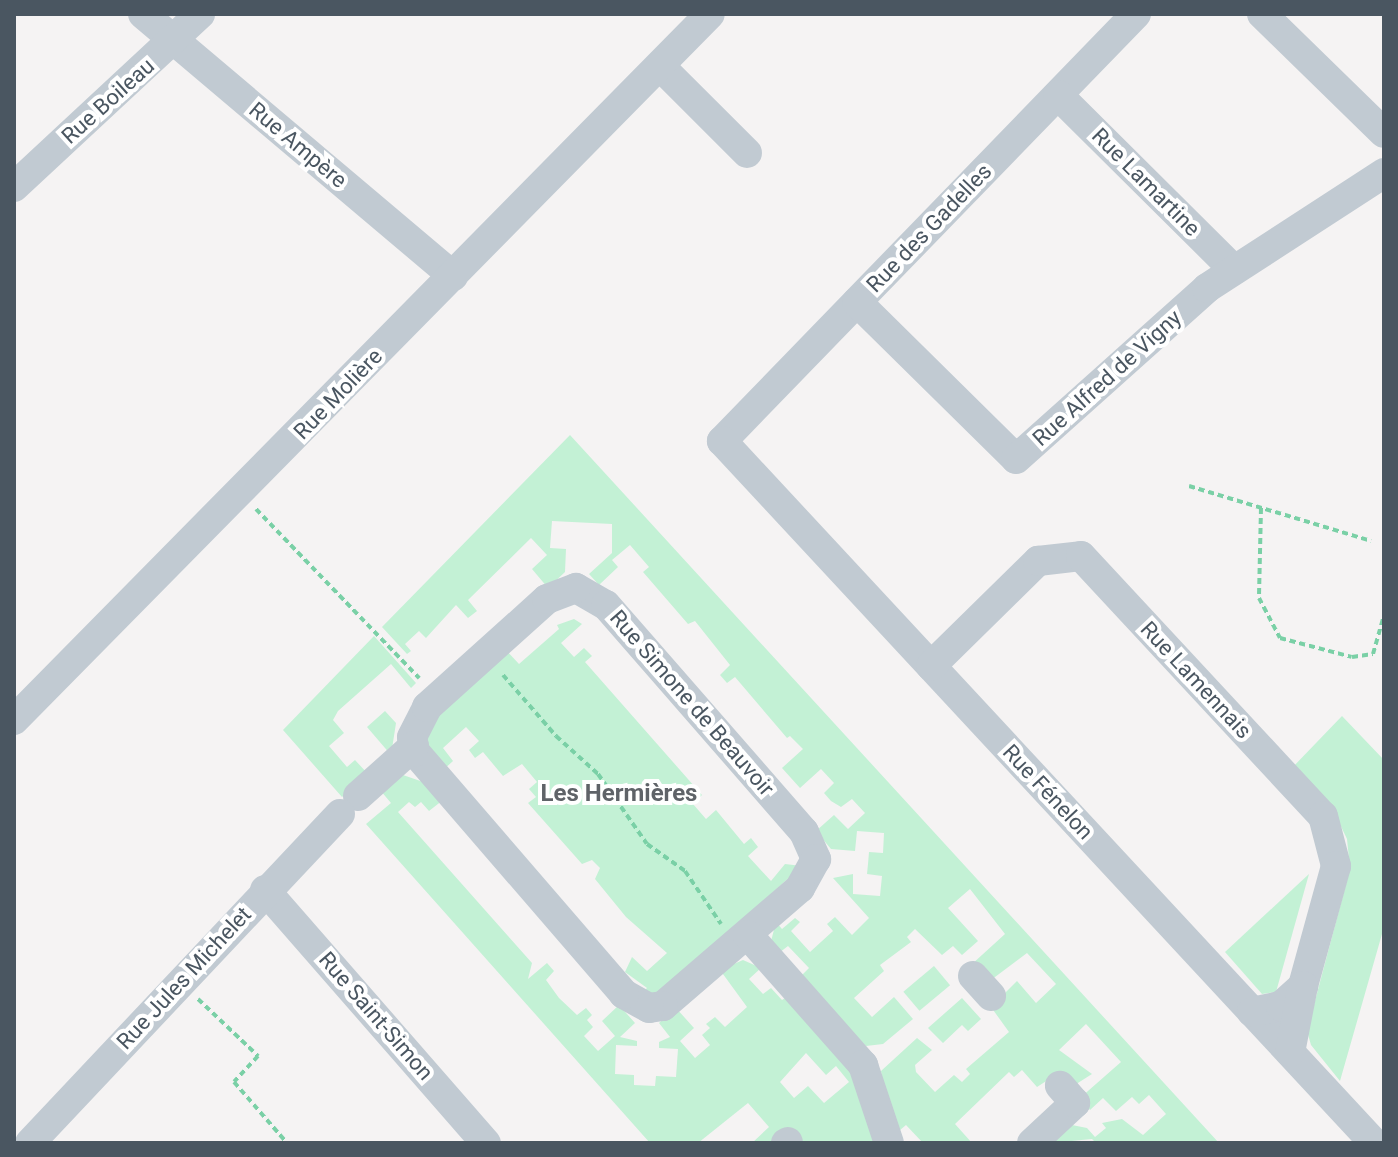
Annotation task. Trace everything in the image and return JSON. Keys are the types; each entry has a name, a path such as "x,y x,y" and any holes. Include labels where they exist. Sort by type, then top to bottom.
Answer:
{"street":[{"name":"Rue Ampère","path":"143,14 453,276"},
{"name":"Rue Boileau","path":"14,187 200,14"},
{"name":"Rue Molière","path":"14,720 710,14"},
{"name":"Rue des Gadelles","path":"722,441 1136,14"},
{"path":"1262,14 1384,133"},
{"path":"660,66 747,153"},
{"name":"Rue Lamartine","path":"1058,95 1234,270"},
{"name":"Rue Alfred de Vigny","path":"857,302 1016,459 1207,288 1384,173"},
{"name":"Rue Fénelon","path":"722,441 1374,1143"},
{"name":"Rue Lamennais","path":"931,666 1038,561 1081,556 1323,816 1336,866 1303,986"},
{"name":"Rue Simone de Beauvoir","path":"576,588 606,605 813,845 812,873 743,940 663,1006 635,1003 426,769 414,746 418,719 485,654 559,591 576,588"},
{"name":"Rue Simone de Beauvoir","path":"349,805 414,746"},
{"name":"Rue Jules Michelet","path":"43,1139 180,982 349,805"},
{"name":"Rue Saint-Simon","path":"265,890 486,1143"},
{"path":"743,940 863,1065 889,1143"},
{"path":"1252,1012 1281,1006 1303,986"},
{"path":"1290,1052 1303,986"},
{"path":"1032,1143 1076,1104"}],"path":[{"path":"1189,486 1371,541"},
{"path":"240,493 437,698"},
{"path":"1261,508 1259,598 1280,638 1352,657 1373,654 1384,615"},
{"path":"485,654 556,736 598,774 647,844 685,871 743,940"},
{"path":"180,982 258,1056 234,1082 287,1143"}],"green space":[{"path":"570,435 1219,1143 1096,1143 1092,1139 1051,1143 1072,1125 1087,1128 1095,1137 1106,1128 1102,1123 1122,1119 1143,1135 1166,1114 1149,1095 1139,1104 1132,1097 1116,1111 1103,1098 1090,1110 1080,1098 1121,1062 1086,1024 1059,1050 1092,1074 1070,1088 1057,1074 1037,1087 1022,1070 1014,1077 1009,1072 955,1124 972,1143 923,1143 906,1125 893,1136 881,1071 917,1038 932,1050 915,1065 916,1072 935,1092 954,1075 962,1082 970,1074 966,1069 1009,1032 991,1007 1017,981 1036,1003 1056,984 1027,953 987,983 971,965 1005,934 970,889 948,908 978,941 962,955 953,946 942,955 915,929 907,937 911,942 880,965 884,971 854,998 872,1017 894,997 913,1019 883,1044 866,1046 797,980 809,968 788,946 775,956 770,945 776,922 782,929 795,918 800,922 791,931 810,952 833,931 827,924 835,917 852,935 869,918 833,878 853,874 853,894 880,896 882,876 867,874 869,852 883,853 884,833 857,831 855,851 831,849 816,831 834,815 848,829 865,813 852,799 841,807 831,801 824,793 834,783 821,769 800,788 782,768 803,749 790,736 787,738 735,677 727,683 720,675 730,665 695,621 688,624 643,572 649,567 630,545 612,560 618,567 599,585 589,574 612,553 612,524 552,521 550,548 566,549 565,572 548,588 532,569 547,555 531,538 468,600 477,611 468,618 456,605 426,638 419,631 405,644 411,651 407,654 382,627"},
{"path":"574,619 582,624 561,643 574,657 584,648 592,656 585,662 702,795 693,804 706,819 716,810 744,844 751,838 758,847 748,856 771,881 785,864 802,866 658,996 642,993 647,988 625,972 632,957 647,971 667,953 626,917 595,879 600,868 592,860 582,864 528,803 536,797 529,789 537,782 522,764 503,776 483,752 475,758 469,750 479,741 466,727 443,748 453,761 441,772 425,742 427,725 505,649 519,664 559,629 557,625"},
{"path":"374,636 416,683 411,688 391,664 338,711 333,720 344,733 329,746 347,767 355,760 368,774 342,797 283,730"},
{"path":"385,711 396,723 391,755 367,727"},
{"path":"1342,716 1384,760 1384,927 1340,1081 1311,1045 1307,1031 1350,869 1347,839 1336,816 1291,769"},
{"path":"403,775 429,784 443,800 429,811 421,802 415,807 409,802 398,812 532,963 528,979 547,963 554,971 546,980 559,998 577,1015 586,1008 592,1015 587,1020 593,1027 584,1036 598,1051 615,1036 602,1021 619,1005 635,1023 620,1037 637,1041 637,1046 616,1045 615,1074 634,1075 634,1085 655,1086 656,1076 676,1077 678,1049 659,1048 659,1042 670,1037 659,1023 676,1008 694,1028 680,1041 695,1058 710,1045 702,1035 710,1028 706,1024 715,1017 725,1027 747,1007 720,970 743,960 761,968 749,979 763,994 771,988 782,1000 788,996 842,1052 878,1143 752,1143 769,1127 748,1103 698,1143 650,1143 366,824 391,803 380,790","holes":["806,1053 826,1075 836,1066 849,1082 824,1103 808,1086 794,1098 780,1082"]},
{"path":"1309,874 1276,992 1262,994 1225,952"},
{"path":"934,966 950,985 919,1011 903,992"},
{"path":"962,998 981,1019 968,1031 962,1025 943,1043 928,1028"}],"district":[{"name":"Les Hermières","path":"619,794"}]}
